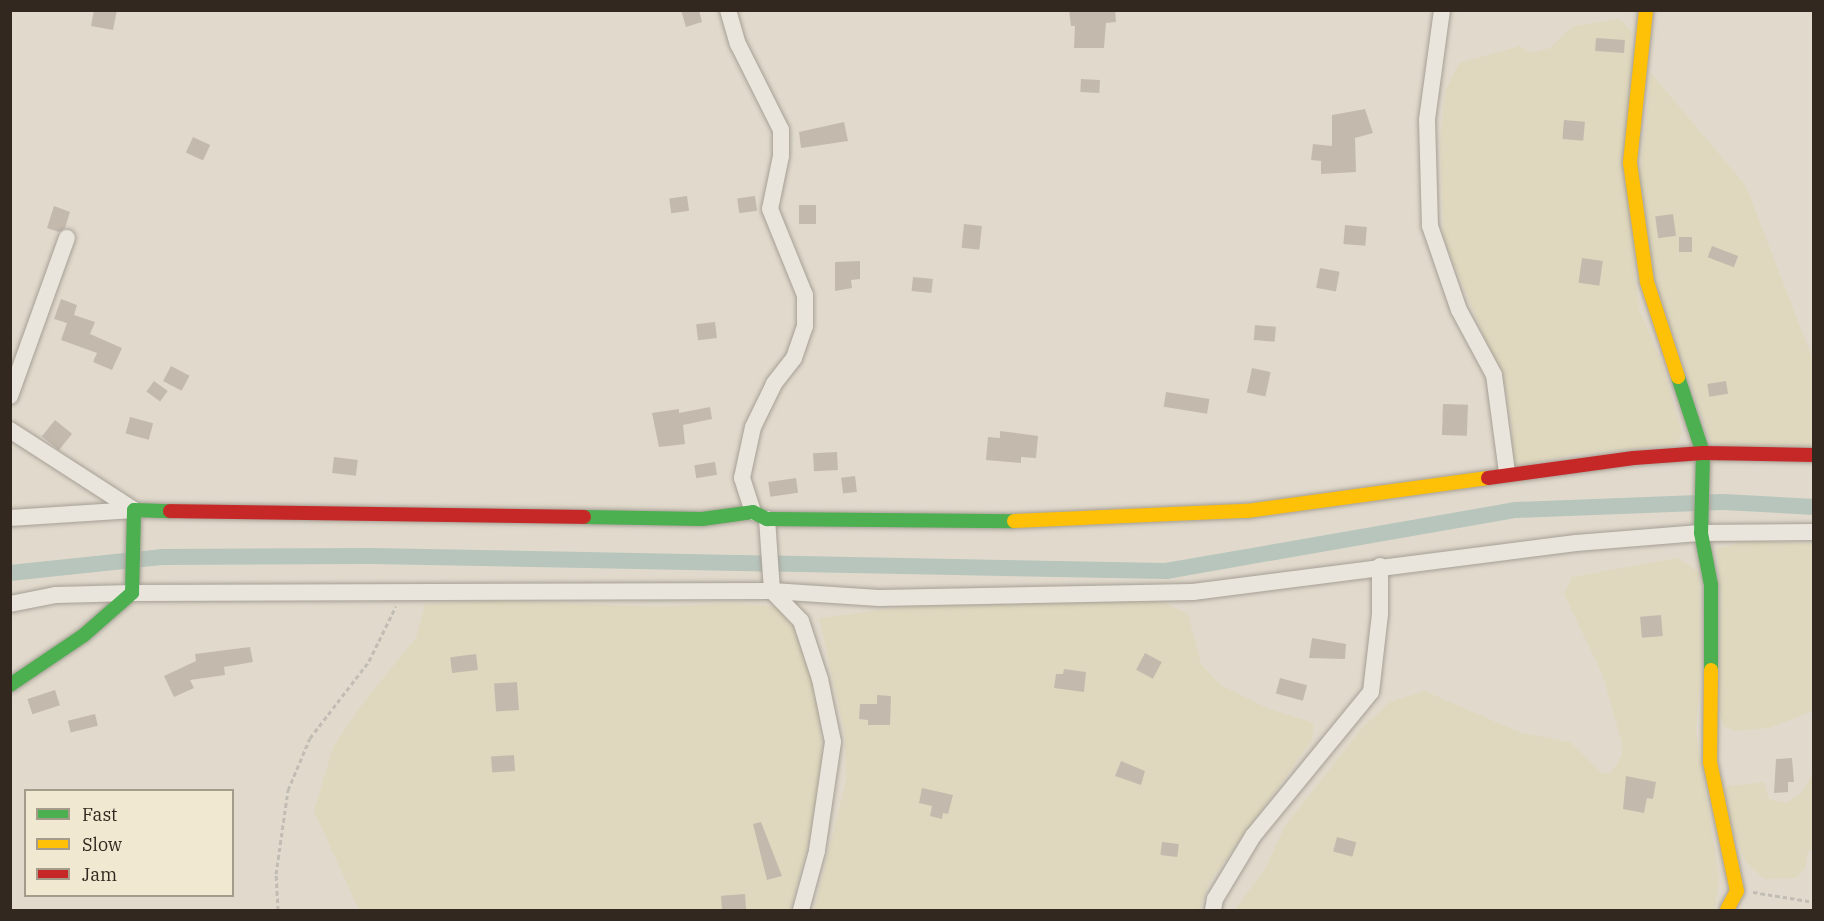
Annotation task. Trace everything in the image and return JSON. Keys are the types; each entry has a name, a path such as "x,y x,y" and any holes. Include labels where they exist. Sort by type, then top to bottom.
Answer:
{"street":[{"path":"728,10 738,44 781,130 781,156 770,209 805,295 805,326 794,358 774,384 753,427 742,478 760,516 772,591 801,621 820,679 833,742 817,851 801,910"},
{"path":"1442,10 1427,120 1430,226 1459,310 1494,375 1507,473"},
{"path":"1646,10 1629,164 1647,282 1702,453 1701,533 1711,585 1710,762 1737,891 1727,910"},
{"path":"10,396 67,238"},
{"path":"10,430 135,518"},
{"path":"10,518 702,519 760,516 1032,521 1247,511 1507,473 1702,453 1814,455"},
{"path":"10,685 84,635 132,593 135,518"},
{"path":"10,604 56,595 132,593 772,591 879,598 1193,592 1380,566 1701,533 1814,532"},
{"path":"1213,910 1215,899 1253,836 1371,692 1380,614 1380,566"}],"path":[{"path":"278,910 276,874 288,790 310,738 369,660 404,591"},
{"path":"1737,891 1814,902"}],"shaded area":[{"path":"1619,19 1631,30 1634,270 1639,309 1663,366 1682,434 1675,445 1582,453 1512,467 1512,424 1505,387 1444,240 1440,144 1445,91 1459,63 1520,46 1531,53 1550,48 1573,26"},
{"path":"1651,73 1746,186 1813,360 1813,446 1732,448 1711,442 1651,269 1640,174"},
{"path":"1748,541 1813,544 1813,711 1769,728 1736,731 1724,727 1719,709 1721,597 1717,549"},
{"path":"1677,558 1699,572 1701,661 1696,731 1719,876 1715,910 1235,910 1266,867 1285,826 1362,728 1390,702 1425,691 1521,733 1570,742 1602,773 1611,773 1622,755 1622,744 1603,676 1564,594 1572,577"},
{"path":"1101,599 1160,601 1188,614 1201,664 1221,685 1267,708 1314,723 1312,740 1208,884 1200,910 814,910 846,781 845,733 819,618 931,604"},
{"path":"501,601 663,607 730,603 780,607 797,629 815,675 823,762 811,833 790,910 359,910 314,811 333,747 366,699 416,638 425,604"},
{"path":"1813,772 1813,848 1808,851 1805,869 1796,878 1765,879 1746,863 1724,807 1723,792 1728,786 1764,782 1769,799 1786,803 1802,793"}],"building":[{"path":"94,10 117,10 113,30 91,26"},
{"path":"681,10 699,10 702,22 686,27"},
{"path":"1069,10 1115,10 1116,22 1106,23 1104,48 1074,48 1075,26 1071,26"},
{"path":"1596,38 1625,40 1624,53 1595,51"},
{"path":"1081,79 1100,80 1099,93 1080,92"},
{"path":"1365,109 1373,133 1355,138 1356,172 1321,174 1321,161 1311,160 1313,144 1332,146 1332,115"},
{"path":"1564,120 1585,122 1583,141 1562,139"},
{"path":"844,122 848,141 801,148 799,132"},
{"path":"193,137 210,145 203,160 186,152"},
{"path":"687,196 689,211 671,213 669,199"},
{"path":"755,196 757,211 739,213 737,199"},
{"path":"799,205 816,205 816,224 799,224"},
{"path":"54,206 70,212 65,228 59,232 47,228"},
{"path":"1673,214 1676,236 1658,238 1655,217"},
{"path":"964,224 982,226 979,250 961,248"},
{"path":"1345,225 1367,227 1365,246 1343,244"},
{"path":"1679,237 1692,237 1692,252 1679,252"},
{"path":"1712,246 1738,256 1734,267 1708,257"},
{"path":"1582,258 1603,261 1599,286 1579,283"},
{"path":"860,261 860,279 851,280 852,288 835,291 835,262"},
{"path":"1320,268 1340,272 1336,291 1316,288"},
{"path":"913,277 933,279 931,293 912,291"},
{"path":"61,299 77,305 74,315 95,322 90,334 122,348 112,370 93,362 97,353 61,340 67,323 54,319"},
{"path":"715,322 717,338 698,340 696,324"},
{"path":"1255,325 1276,327 1275,342 1254,340"},
{"path":"171,366 190,376 182,391 163,381"},
{"path":"1252,368 1271,372 1265,396 1247,392"},
{"path":"154,381 168,391 160,402 146,392"},
{"path":"1726,381 1728,394 1709,397 1707,384"},
{"path":"1166,392 1209,399 1207,414 1164,407"},
{"path":"1443,404 1468,405 1467,436 1442,435"},
{"path":"710,407 712,419 683,425 685,444 659,447 652,413 679,409 679,413"},
{"path":"130,417 153,423 149,440 126,433"},
{"path":"55,420 72,434 59,450 42,436"},
{"path":"1000,431 1038,436 1036,458 1021,457 1021,463 986,460 988,437 1000,438"},
{"path":"837,452 838,470 814,471 813,453"},
{"path":"334,457 358,460 356,476 332,473"},
{"path":"715,462 717,475 696,478 694,465"},
{"path":"855,476 857,492 843,494 841,478"},
{"path":"796,478 798,493 770,497 768,482"},
{"path":"1661,615 1663,636 1642,638 1640,617"},
{"path":"1312,638 1346,644 1345,659 1309,658"},
{"path":"250,647 253,662 224,667 225,675 190,680 194,688 174,697 164,676 196,661 195,654"},
{"path":"1145,653 1162,662 1153,679 1136,670"},
{"path":"476,654 478,670 452,673 450,657"},
{"path":"1064,669 1086,672 1084,692 1054,688 1056,674 1063,674"},
{"path":"1280,678 1307,685 1303,701 1276,693"},
{"path":"517,682 519,710 496,712 494,684"},
{"path":"55,690 60,705 32,714 27,699"},
{"path":"877,695 891,696 890,725 868,725 868,720 859,719 860,704 877,704"},
{"path":"95,714 98,726 71,732 68,721"},
{"path":"514,755 515,771 492,773 491,757"},
{"path":"1792,758 1794,782 1788,782 1788,792 1774,793 1776,759"},
{"path":"1121,761 1145,771 1141,785 1115,776"},
{"path":"1626,776 1656,782 1653,799 1647,798 1644,813 1623,809"},
{"path":"922,788 953,795 948,814 943,813 942,819 930,816 932,806 919,803"},
{"path":"761,822 782,876 767,880 753,824"},
{"path":"1337,837 1356,842 1352,857 1333,851"},
{"path":"1162,842 1179,844 1177,857 1160,855"},
{"path":"745,894 746,910 722,910 721,896"}],"waterway":[{"path":"10,573 161,557 371,556 1166,571 1516,510 1723,502 1814,507"}],"traffic: fast":[{"path":"1678,377 1703,453 1701,533 1711,585 1711,670"},
{"path":"10,685 84,635 132,593 134,510 170,511"},
{"path":"584,517 702,519 753,512 767,519 1014,521"}],"traffic: slow":[{"path":"1646,10 1630,163 1647,282 1678,377"},
{"path":"1014,521 1247,511 1488,478"},
{"path":"1711,670 1710,762 1737,891 1727,910"}],"traffic: jam":[{"path":"1488,478 1634,458 1703,453 1814,455"},
{"path":"170,511 584,517"}]}
